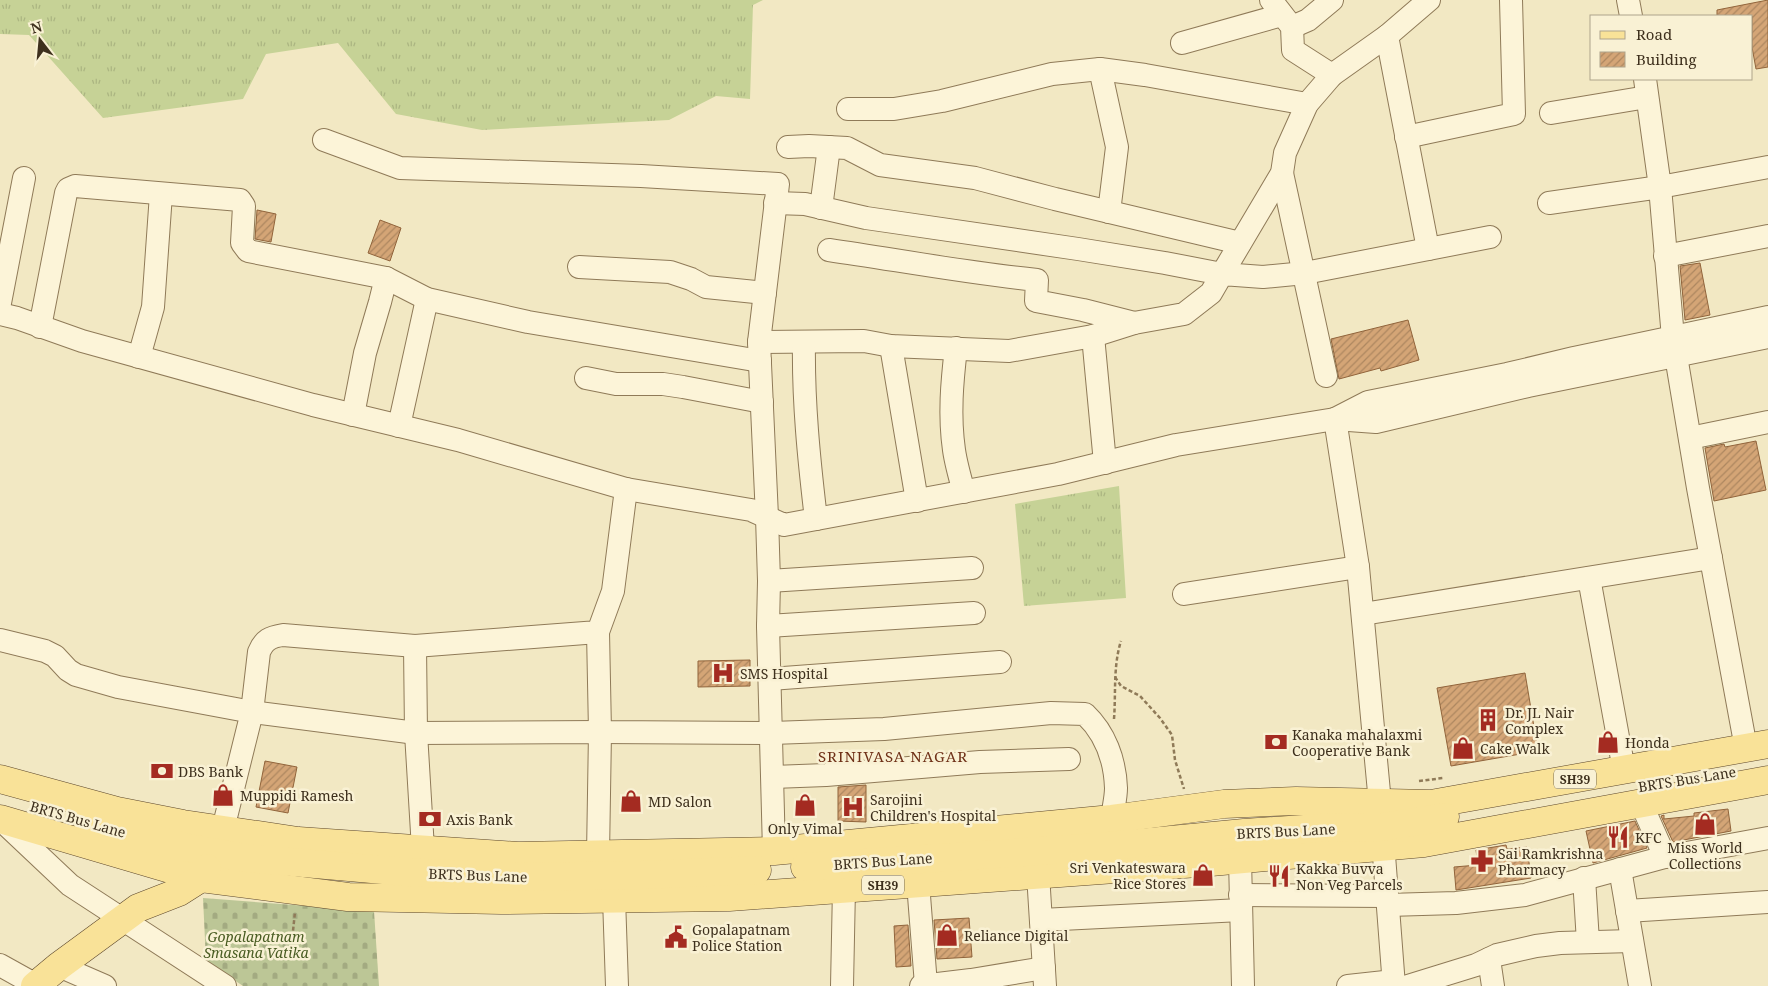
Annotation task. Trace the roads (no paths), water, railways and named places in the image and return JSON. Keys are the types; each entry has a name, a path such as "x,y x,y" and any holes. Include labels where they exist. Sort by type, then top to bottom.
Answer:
{"main road":[{"name":"SH39","path":"0,819 201,878 348,897 500,900 729,896 1240,859 1382,825 1431,804 1757,746"},
{"name":"BRTS Bus Lane","path":"0,796 82,822 184,847 219,841 246,858 406,872 516,877 641,876 783,869 1098,847 1253,832 1382,825 1768,766"},
{"name":"SH39","path":"0,779 117,811 183,824 219,841 298,841 518,856 774,852 1112,819 1224,804 1296,801 1382,825 1424,843 1768,780"},
{"path":"36,986 59,966 138,908 179,892 201,878 219,841"}],"street":[{"path":"1182,43 1282,14 1308,20 1332,0"},
{"path":"1326,376 1282,173 1285,153 1307,104 1332,75 1387,36 1429,0"},
{"path":"1406,137 1514,114 1511,0"},
{"path":"1628,0 1631,15"},
{"path":"1282,14 1293,50 1332,75"},
{"path":"1387,36 1428,249"},
{"path":"848,109 894,109 942,101 1052,74 1100,69 1145,75 1307,104"},
{"path":"1100,69 1117,147 1109,212"},
{"path":"1551,113 1646,88 1660,187 1675,347 1690,438 1711,558 1757,746"},
{"path":"324,140 400,168 641,176 778,184 760,351 769,581 768,626 774,852"},
{"path":"788,147 846,148 880,164 976,178 1240,243"},
{"path":"821,208 829,147"},
{"path":"1549,203 1660,187 1768,167"},
{"path":"40,327 66,193 68,189 74,186 240,200 244,206 242,243 248,250 386,278 427,299 528,322 760,351 804,342 864,341 890,346 1009,350 1093,336 1134,323 1184,314 1211,293 1282,173"},
{"path":"0,303 24,178"},
{"path":"138,357 153,307 161,194"},
{"path":"775,204 805,204 866,218 1042,243 1222,274 1263,277 1305,273 1490,237"},
{"path":"1665,256 1768,236"},
{"path":"1042,243 1036,301 1084,310 1134,323"},
{"path":"829,250 987,275 1037,280"},
{"path":"580,268 670,272 691,279 706,287 765,293"},
{"path":"353,415 365,353 386,278"},
{"path":"399,426 427,299"},
{"path":"0,314 138,357 353,415 458,440 626,489 751,510 784,525 1058,474 1176,445 1335,419 1376,422 1528,386 1675,347 1768,318"},
{"path":"1093,336 1105,463"},
{"path":"1675,347 1768,338"},
{"path":"804,342 803,378 806,442 816,519"},
{"path":"890,346 917,500"},
{"path":"956,348 951,393 951,419 954,451 964,492"},
{"path":"586,378 616,384 663,384 762,402"},
{"path":"1335,419 1358,567 1388,900 1399,984"},
{"path":"1690,438 1768,422"},
{"path":"598,855 600,732 598,632 613,591 626,489"},
{"path":"1363,614 1711,558"},
{"path":"1184,594 1358,567"},
{"path":"769,581 972,568"},
{"path":"1589,578 1624,770"},
{"path":"768,626 974,613"},
{"path":"219,841 252,712 259,652 262,644 268,639 283,635 415,646 598,632"},
{"path":"0,640 45,651 55,656 68,670 76,675 118,687 252,712 416,733 772,733 884,729 1070,712 1085,714 1098,729 1111,753 1116,788 1112,819"},
{"path":"415,646 416,733 423,850"},
{"path":"770,678 1000,662"},
{"path":"773,777 826,775 980,762 1069,759"},
{"path":"1641,803 1665,857"},
{"path":"0,819 70,885 225,986"},
{"path":"1041,920 1241,902 1388,900 1456,903 1525,895 1665,857 1768,838"},
{"path":"1240,859 1243,986"},
{"path":"1620,869 1640,986"},
{"path":"921,986 971,980 1044,977 1038,874"},
{"path":"1584,878 1588,942"},
{"path":"918,883 926,986"},
{"path":"842,986 844,888"},
{"path":"614,898 617,986"},
{"path":"1628,911 1768,902"},
{"path":"1348,986 1399,984 1476,965 1498,955 1536,946 1632,941"},
{"path":"1489,959 1493,986"},
{"path":"0,965 36,986"},
{"path":"59,966 105,986"}],"place":[{"name":"SMS Hospital","path":"723,673"},
{"name":"Dr. JL Nair Complex","path":"1488,720"},
{"name":"Kanaka mahalaxmi Cooperative Bank","path":"1276,742"},
{"name":"Honda","path":"1608,742"},
{"name":"Cake Walk","path":"1463,748"},
{"name":"DBS Bank","path":"162,771"},
{"name":"Muppidi Ramesh","path":"223,795"},
{"name":"MD Salon","path":"631,801"},
{"name":"Only Vimal","path":"805,805"},
{"name":"Sarojini Children's Hospital","path":"853,807"},
{"name":"Axis Bank","path":"430,819"},
{"name":"Miss World Collections","path":"1705,824"},
{"name":"KFC","path":"1618,837"},
{"name":"Sai Ramkrishna Pharmacy","path":"1482,861"},
{"name":"Sri Venkateswara Rice Stores","path":"1203,875"},
{"name":"Kakka Buvva Non Veg Parcels","path":"1279,876"},
{"name":"Reliance Digital","path":"947,935"},
{"name":"Gopalapatnam Police Station","path":"676,937"}],"district":[{"name":"SRINIVASA NAGAR","path":"893,756"}],"park label":[{"name":"Gopalapatnam Smasana Vatika","path":"256,944"}]}
